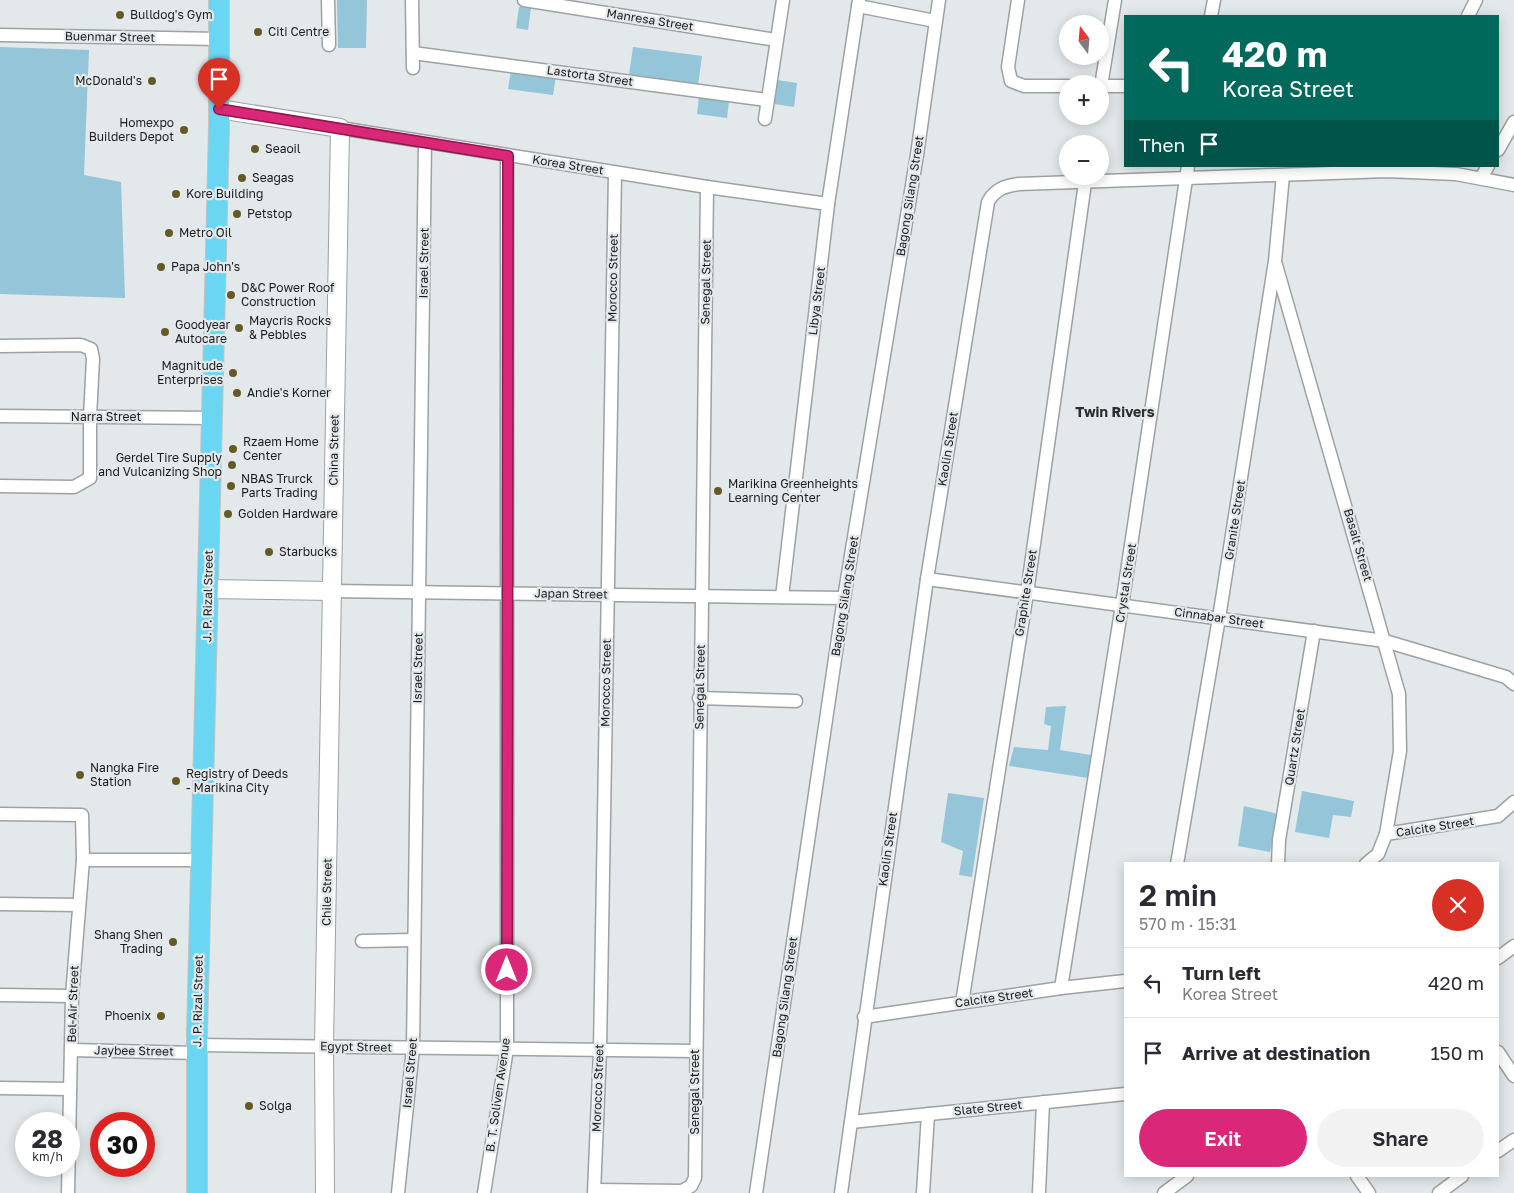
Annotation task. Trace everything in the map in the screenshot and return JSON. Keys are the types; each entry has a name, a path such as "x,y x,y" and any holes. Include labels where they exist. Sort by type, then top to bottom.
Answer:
{"main road":[{"name":"J. P. Rizal Street","path":"197,1193 197,1049 219,109 219,0"}],"street":[{"path":"328,0 329,45"},
{"path":"412,0 413,68"},
{"name":"Manresa Street","path":"524,0 776,40"},
{"path":"765,119 783,0"},
{"name":"Bagong Silang Street","path":"756,1193 844,598 917,155 939,0"},
{"path":"1018,0 1008,67 1011,80 1024,86 1059,86"},
{"path":"1103,75 1115,0"},
{"path":"1211,15 1214,0"},
{"path":"1468,15 1476,0"},
{"path":"859,3 935,21"},
{"name":"Libya Street","path":"782,597 828,204 859,3"},
{"name":"Buenmar Street","path":"0,35 219,39"},
{"name":"Lastorta Street","path":"413,53 767,100"},
{"path":"1109,86 1124,86"},
{"name":"Korea Street","path":"219,109 615,173 828,204"},
{"path":"1499,148 1514,122"},
{"name":"China Street","path":"332,591 340,128"},
{"name":"Israel Street","path":"398,1193 414,1048 425,142"},
{"name":"B. T. Soliven Avenue","path":"484,1193 507,1049 508,156"},
{"path":"1481,178 1487,167"},
{"name":"Kaolin Street","path":"1109,180 1188,172 1283,175 1424,171 1481,178 1514,186"},
{"name":"Crystal Street","path":"1061,988 1122,606 1188,172"},
{"name":"Morocco Street","path":"594,1192 600,1050 615,173"},
{"name":"Granite Street","path":"1177,862 1219,618 1275,261 1283,175"},
{"name":"Kaolin Street","path":"841,1193 864,1017 927,579 988,202 992,195 1006,186 1059,184"},
{"name":"Graphite Street","path":"962,1003 1027,593 1085,185"},
{"name":"Senegal Street","path":"594,1192 682,1191 691,1186 695,1178 699,698 707,187"},
{"name":"Basalt Street","path":"1275,261 1399,694 1400,751 1386,834"},
{"path":"0,346 81,345 91,349 93,359 90,417 91,475 85,483 74,487 0,486"},
{"name":"Narra Street","path":"0,416 212,418"},
{"name":"Cinnabar Street","path":"927,579 1385,641 1510,681"},
{"name":"Japan Street","path":"208,589 844,598"},
{"name":"Chile Street","path":"325,1193 324,1046 332,591"},
{"name":"Quartz Street","path":"1278,862 1279,840 1314,631"},
{"path":"699,698 796,701"},
{"name":"Calcite Street","path":"1368,862 1378,854 1386,834 1498,816 1514,802"},
{"name":"Bel-Air Street","path":"0,814 82,815 82,860 72,996 68,1193"},
{"path":"82,860 201,860"},
{"path":"0,904 79,905"},
{"path":"362,941 414,940"},
{"path":"1499,957 1514,946"},
{"name":"Calcite Street","path":"864,1017 1061,988 1124,981"},
{"path":"0,995 72,996"},
{"name":"Egypt Street","path":"197,1049 324,1046 695,1051"},
{"name":"Jaybee Street","path":"71,1050 197,1049"},
{"path":"1499,1054 1514,1076"},
{"path":"0,1088 70,1089"},
{"name":"Slate Street","path":"851,1122 1124,1094"},
{"path":"1039,1193 1042,1102"},
{"path":"923,1193 928,1114"},
{"path":"1499,1150 1514,1140"},
{"path":"1164,1193 1186,1177"},
{"path":"1358,1177 1369,1193"},
{"path":"1439,1193 1461,1177"}],"shaded area":[{"path":"337,0 367,0 366,48 338,48"},
{"path":"519,7 531,8 528,30 516,28"},
{"path":"0,47 89,50 84,175 121,182 125,298 0,294"},
{"path":"633,47 702,56 698,85 629,75"},
{"path":"511,70 556,76 553,95 508,89"},
{"path":"777,80 797,83 794,107 774,104"},
{"path":"699,97 729,101 727,118 697,114"},
{"path":"1066,706 1060,750 1091,755 1088,778 1009,766 1014,747 1048,750 1051,726 1044,724 1046,707"},
{"path":"1302,791 1354,801 1351,817 1333,815 1329,838 1295,832"},
{"path":"948,793 984,798 972,877 959,875 963,851 941,842"},
{"path":"1244,806 1278,814 1270,852 1238,846"}],"place":[{"name":"Bulldog's Gym","path":"120,15"},
{"name":"Citi Centre","path":"258,32"},
{"name":"McDonald's","path":"152,81"},
{"name":"Homexpo Builders Depot","path":"184,130"},
{"name":"Seaoil","path":"255,149"},
{"name":"Seagas","path":"242,178"},
{"name":"Kore Building","path":"176,194"},
{"name":"Petstop","path":"237,214"},
{"name":"Metro Oil","path":"169,233"},
{"name":"Papa John's","path":"161,267"},
{"name":"D&C Power Roof Construction","path":"231,295"},
{"name":"Maycris Rocks & Pebbles","path":"239,328"},
{"name":"Goodyear Autocare","path":"165,332"},
{"name":"Magnitude Enterprises","path":"233,373"},
{"name":"Andie's Korner","path":"237,393"},
{"name":"Rzaem Home Center","path":"233,449"},
{"name":"Gerdel Tire Supply and Vulcanizing Shop","path":"232,465"},
{"name":"NBAS Trurck Parts Trading","path":"231,486"},
{"name":"Marikina Greenheights Learning Center","path":"718,491"},
{"name":"Golden Hardware","path":"228,514"},
{"name":"Starbucks","path":"269,552"},
{"name":"Nangka Fire Station","path":"80,775"},
{"name":"Registry of Deeds - Marikina City","path":"176,781"},
{"name":"Shang Shen Trading","path":"173,942"},
{"name":"Phoenix","path":"161,1016"},
{"name":"Solga","path":"249,1106"}],"district":[{"name":"Twin Rivers","path":"1115,412"}],"route":[{"path":"219,109 508,156 507,970"}]}
